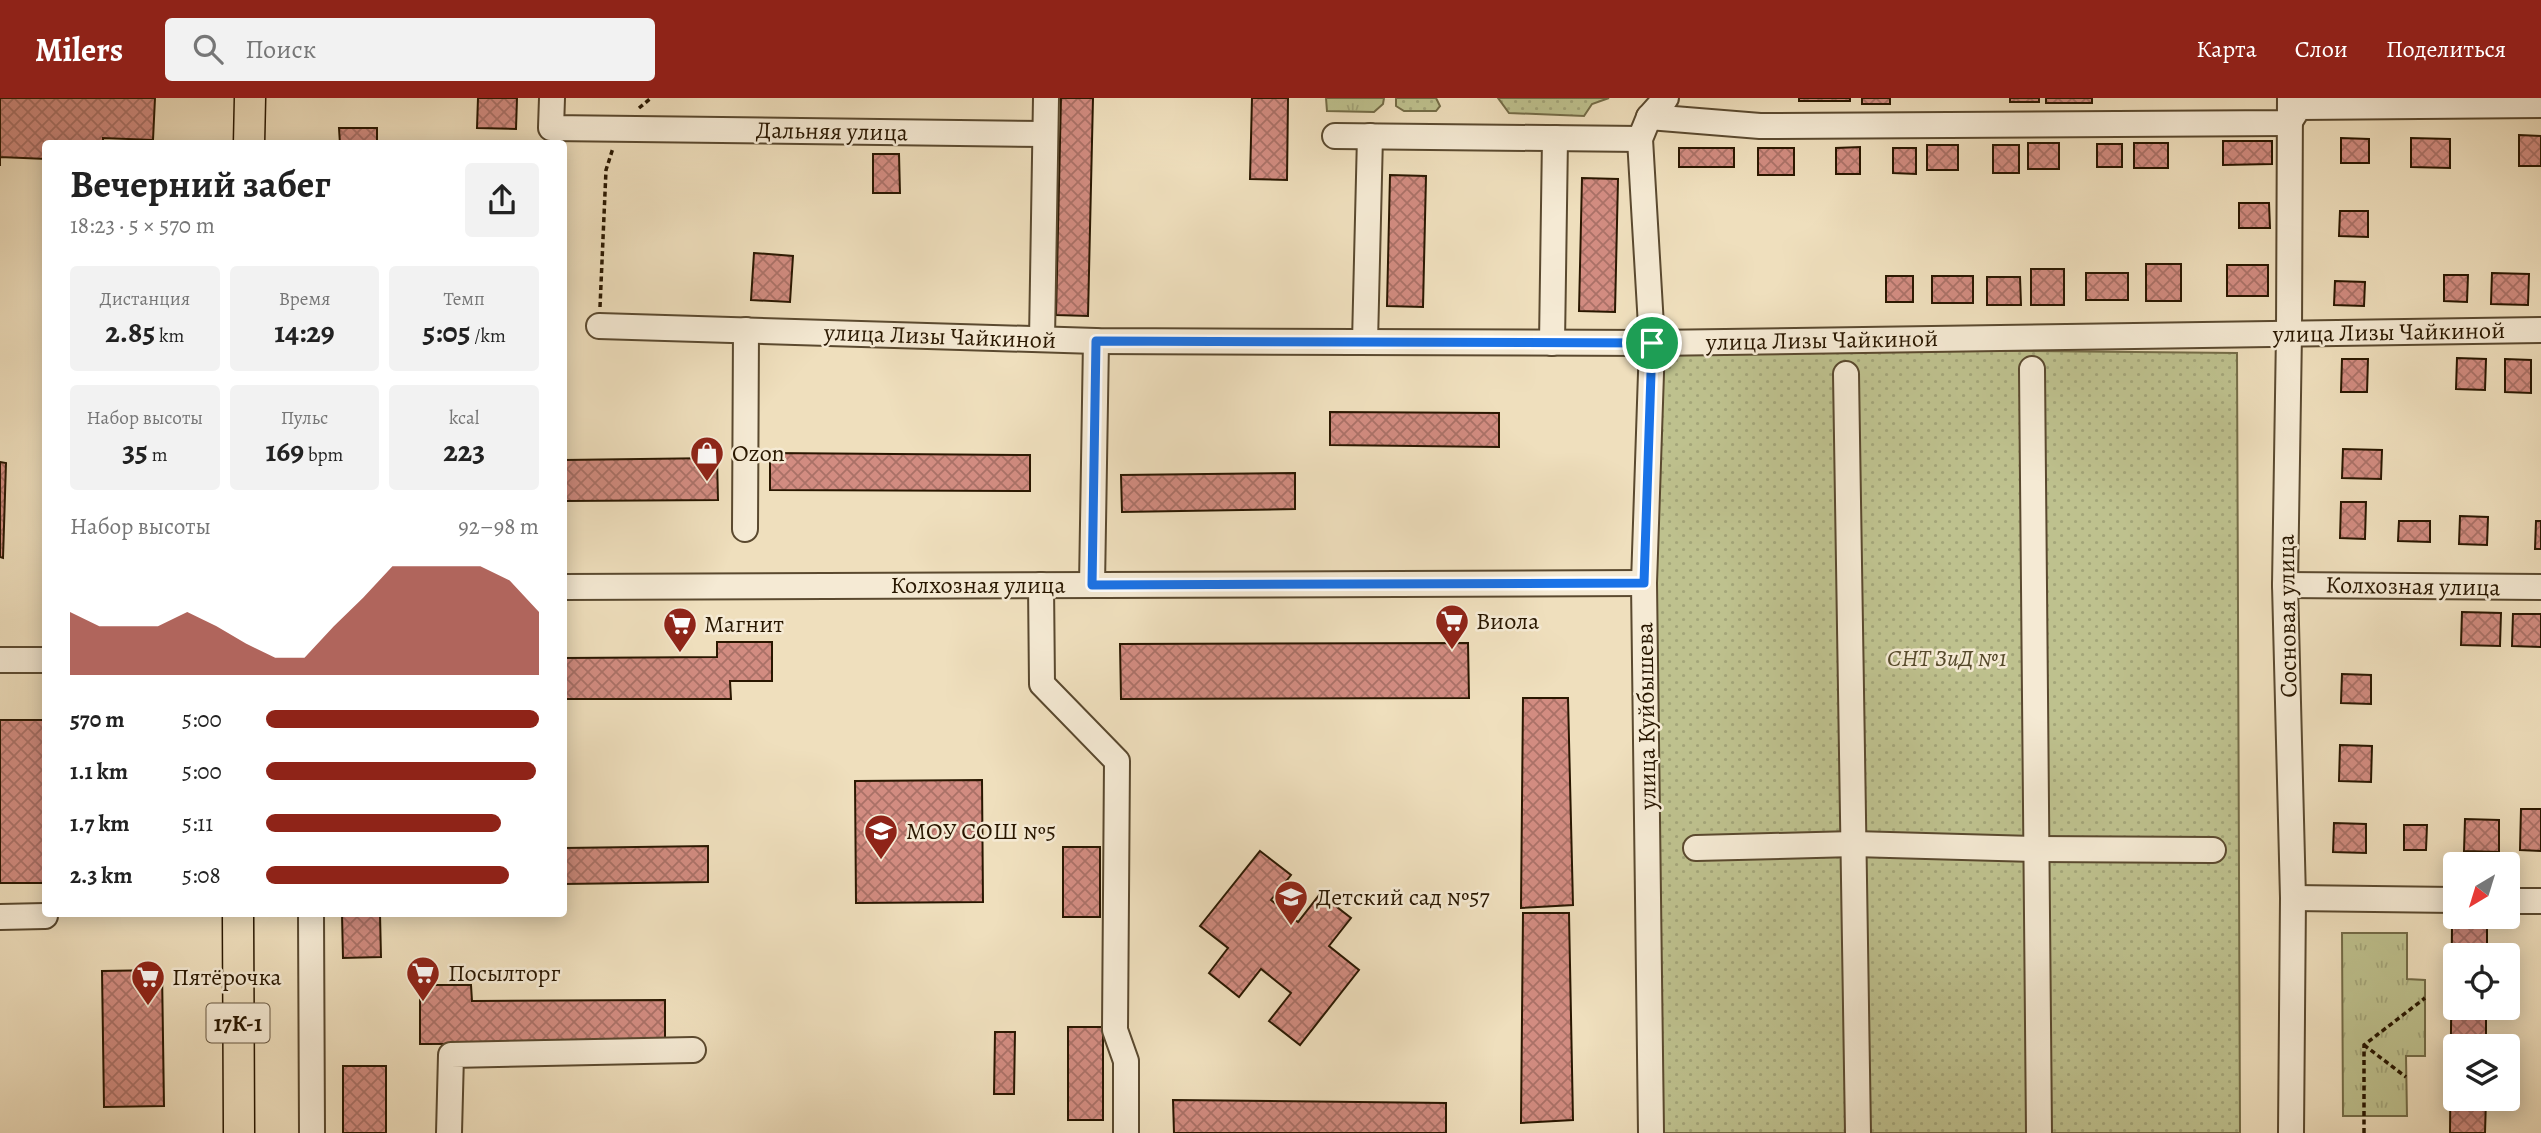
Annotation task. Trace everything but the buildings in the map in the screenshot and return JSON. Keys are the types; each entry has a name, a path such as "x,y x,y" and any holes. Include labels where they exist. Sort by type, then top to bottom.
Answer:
{"main road":[{"path":"249,140 250,98"},
{"name":"17К-1","path":"239,917 239,1133"}],"street":[{"name":"Дальняя улица","path":"552,98 551,128 1045,134"},
{"path":"1042,340 1046,98"},
{"path":"1645,128 1665,98"},
{"name":"Сосновая улица","path":"2290,98 2285,585 2293,898 2291,1133"},
{"path":"1335,136 1555,138 1645,128 2289,123 2299,107 2541,105"},
{"name":"улица Куйбышева","path":"1645,128 1652,343 1644,583 1651,1133"},
{"path":"1365,342 1370,136"},
{"path":"1552,343 1555,138"},
{"name":"улица Лизы Чайкиной","path":"599,326 1096,341 1552,343 2541,330"},
{"path":"744,529 746,330"},
{"path":"1092,585 1096,341"},
{"path":"2032,369 2039,1133"},
{"path":"1846,374 1858,1133"},
{"name":"Колхозная улица","path":"567,587 1644,583"},
{"path":"1041,585 1042,684 1117,761 1115,1030 1126,1061 1126,1133"},
{"name":"Колхозная улица","path":"2285,585 2541,587"},
{"path":"0,660 42,660"},
{"path":"1696,848 1854,844 2213,850"},
{"path":"2293,898 2443,900"},
{"path":"2520,901 2541,901"},
{"path":"0,917 42,916"},
{"path":"311,917 312,1133"},
{"path":"449,1133 451,1055 693,1050"}],"path":[{"path":"599,326 606,170 618,127 650,98"},
{"path":"2364,1045 2425,998"},
{"path":"2364,1045 2406,1077"},
{"path":"2364,1045 2364,1133"}],"green space":[{"path":"1326,98 1384,98 1383,104 1374,112 1327,111"},
{"path":"1396,98 1436,98 1440,106 1436,111 1404,111 1396,106"},
{"path":"1498,98 1609,98 1592,104 1584,116 1509,113"},
{"name":"СНТ ЗиД №1","path":"1653,347 2237,353 2240,1133 1662,1133"},
{"path":"2342,933 2407,933 2407,979 2425,980 2425,1056 2406,1056 2407,1116 2343,1116"}],"place":[{"name":"Ozon","path":"707,483"},
{"name":"Виола","path":"1452,651"},
{"name":"Магнит","path":"680,654"},
{"name":"МОУ СОШ №5","path":"881,861"},
{"name":"Детский сад №57","path":"1291,927"},
{"name":"Посылторг","path":"423,1003"},
{"name":"Пятёрочка","path":"148,1007"}],"route":[{"path":"1096,341 1652,343 1644,583 1092,585 1096,341"}]}
